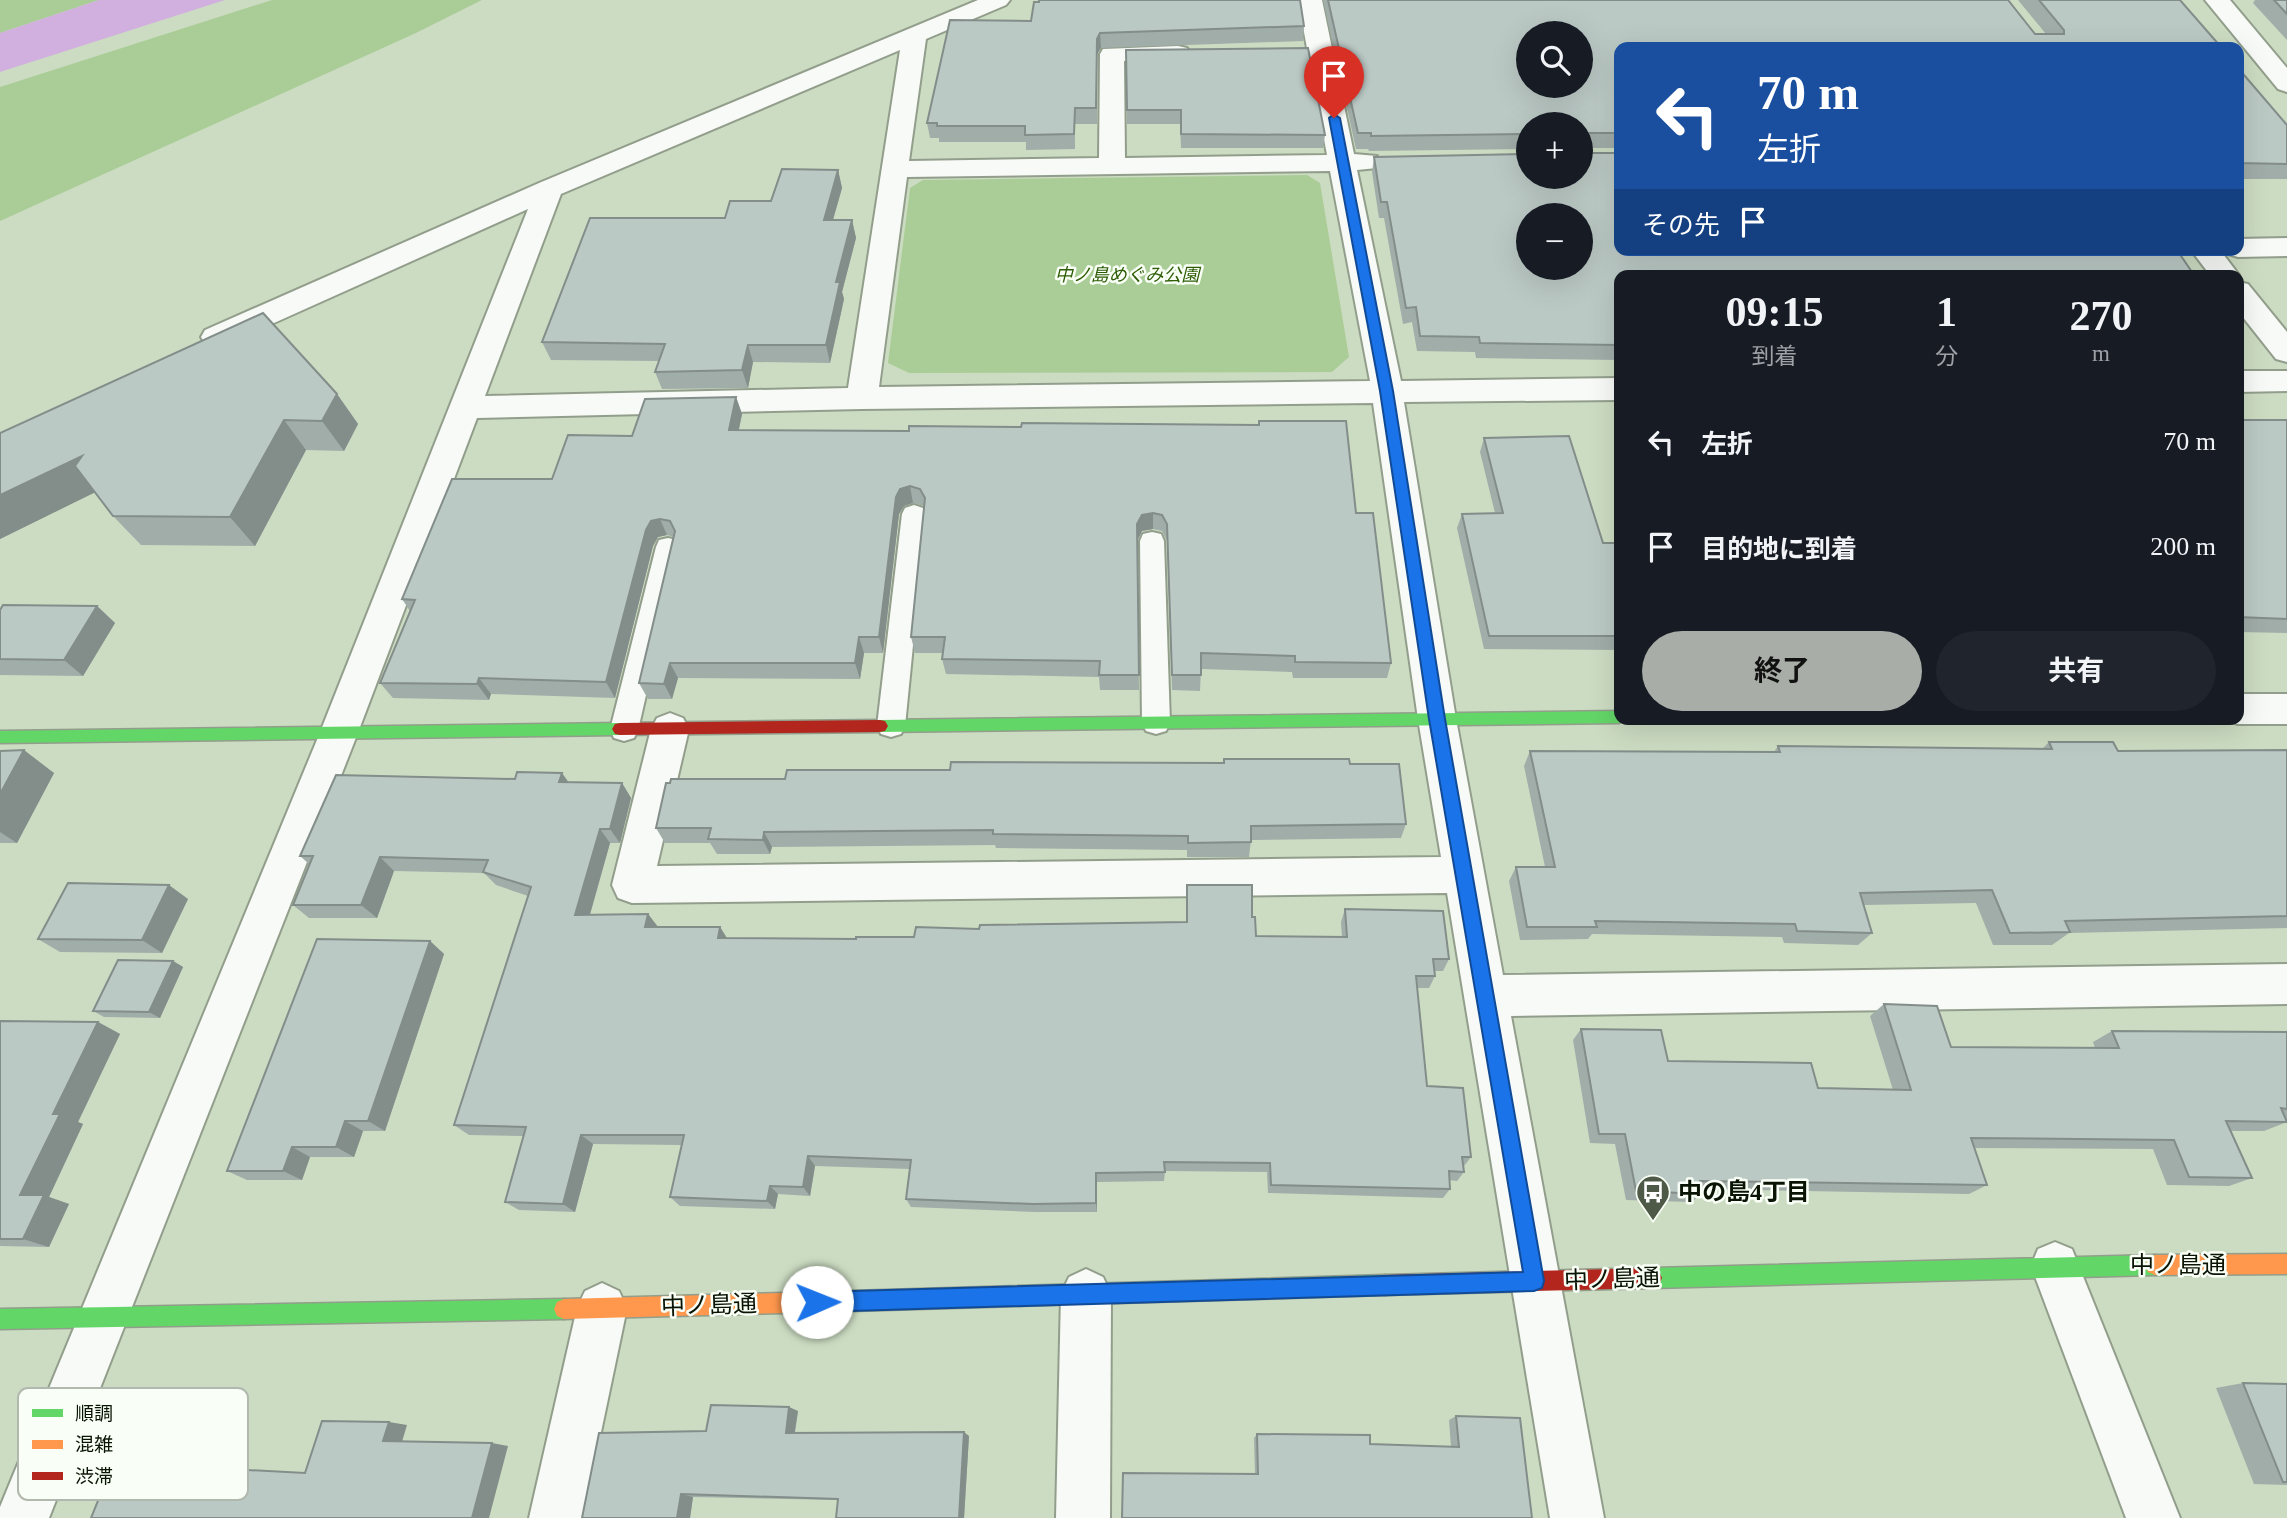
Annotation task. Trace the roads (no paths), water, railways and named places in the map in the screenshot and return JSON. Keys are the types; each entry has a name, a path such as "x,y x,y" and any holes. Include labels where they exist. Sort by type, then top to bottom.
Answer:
{"street":[{"path":"192,348 549,189 998,0"},
{"path":"1310,0 1306,51 1344,162 1387,391 1437,719 1577,1518"},
{"path":"2217,0 2287,84"},
{"path":"862,398 914,35"},
{"path":"1112,166 1112,54 1196,52"},
{"path":"895,169 1396,161"},
{"path":"75,1388 338,734 549,189"},
{"path":"2244,248 2287,247"},
{"path":"2210,256 2221,270"},
{"path":"2244,298 2287,352"},
{"path":"2244,382 2287,381"},
{"path":"463,407 862,398 1614,389"},
{"path":"2244,709 2287,709"},
{"path":"0,737 1614,717"},
{"path":"670,729 632,885 1464,875"},
{"path":"1486,996 2287,984"},
{"name":"中ノ島通","path":"0,1319 602,1308 2055,1266 2287,1264"},
{"path":"2055,1266 2153,1518"},
{"path":"1083,1518 1086,1294"},
{"path":"556,1518 602,1308"},
{"path":"22,1518 29,1500"}],"lane":[{"path":"891,726 914,514"},
{"path":"1152,541 1156,723"},
{"path":"624,730 668,547"}],"place":[{"name":"中の島4丁目","path":"1653,1222"}],"park label":[{"name":"中ノ島めぐみ公園","path":"1127,275"}]}
